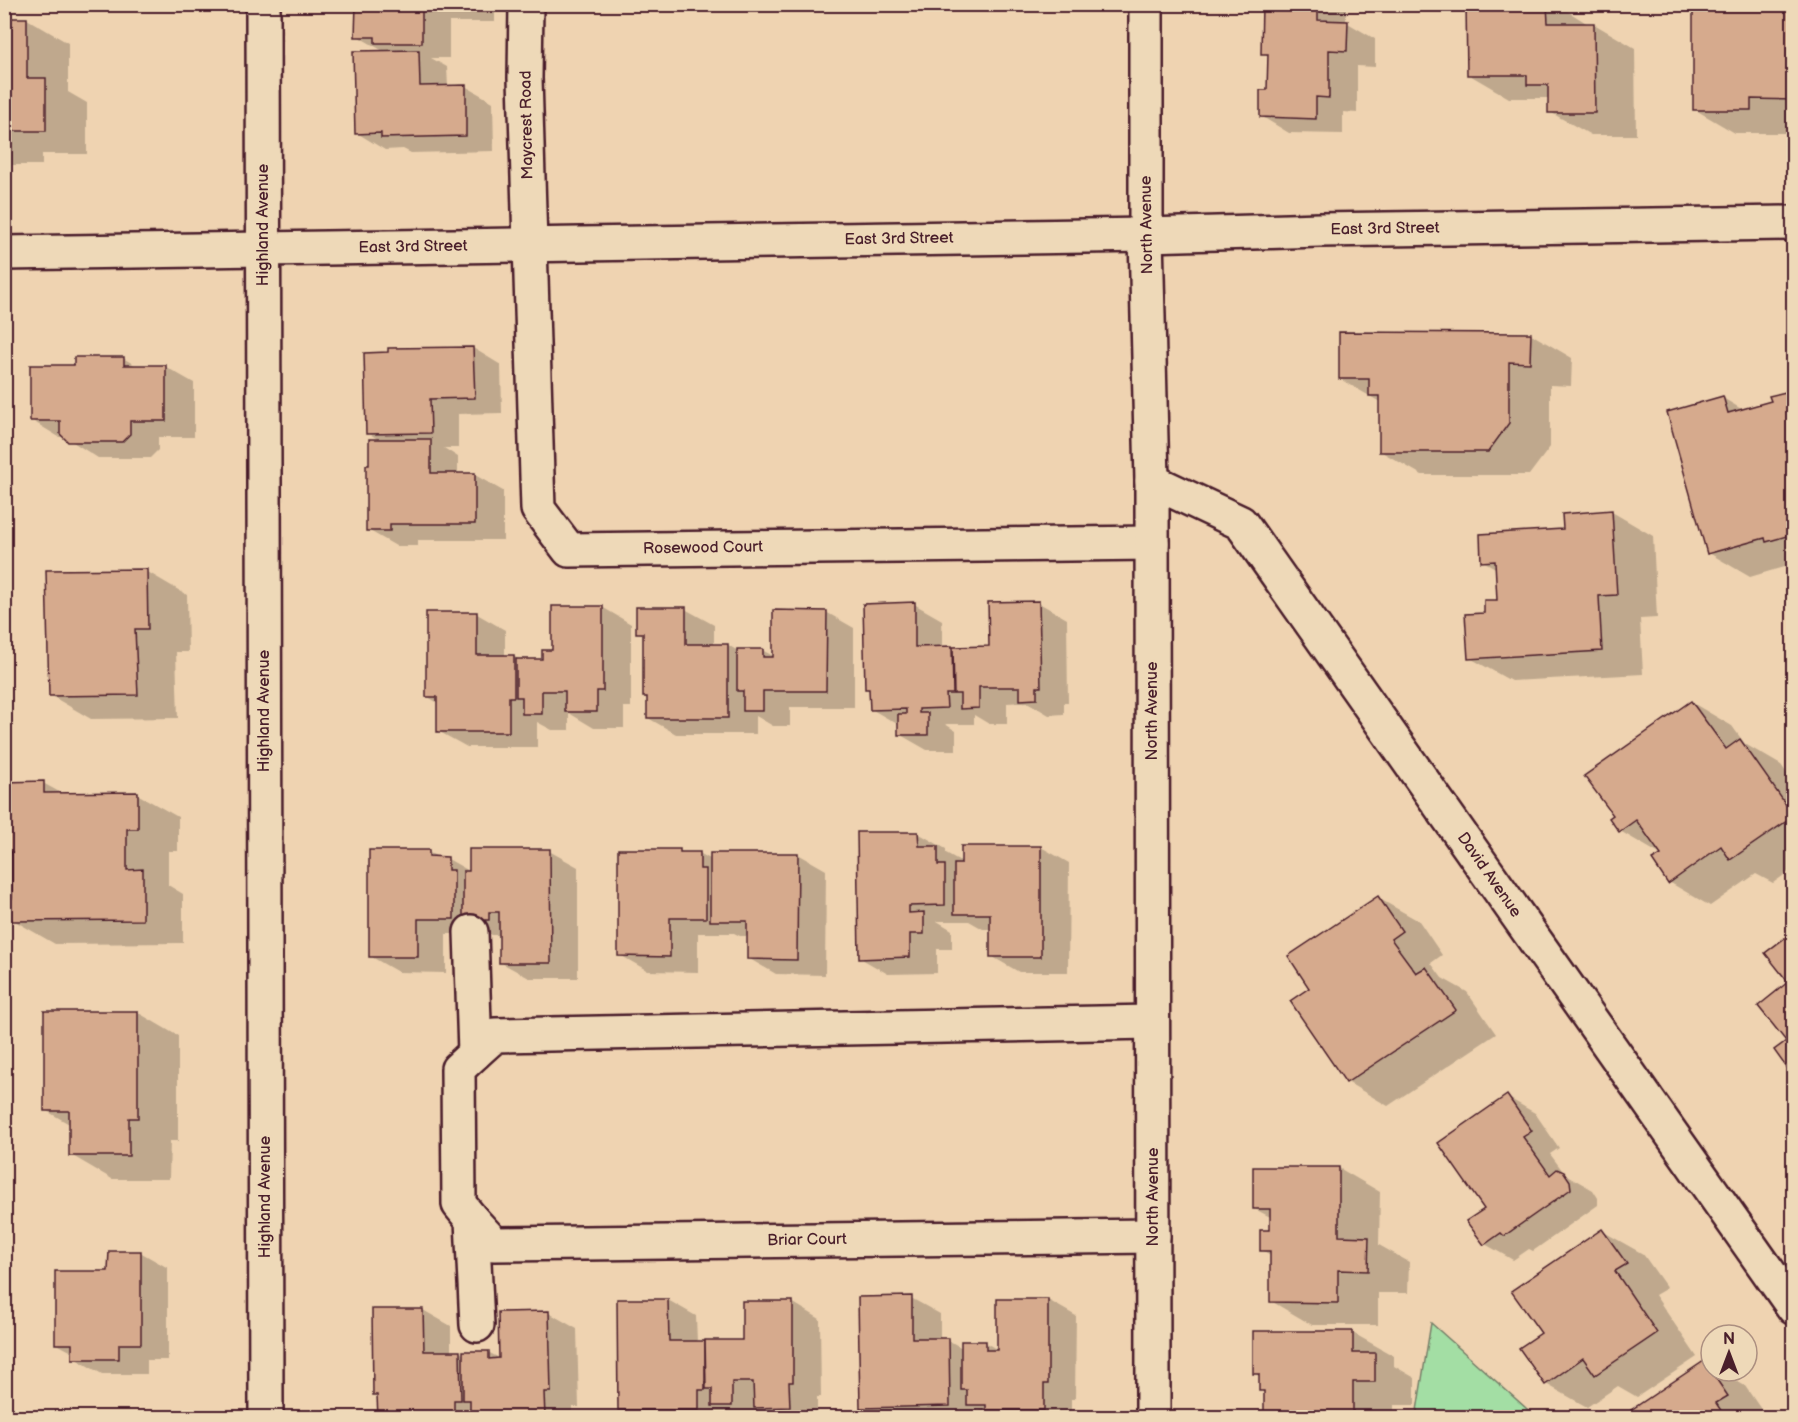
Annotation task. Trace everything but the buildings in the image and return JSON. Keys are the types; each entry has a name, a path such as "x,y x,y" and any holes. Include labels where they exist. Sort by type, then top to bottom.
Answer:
{"street":[{"name":"Highland Avenue","path":"263,4 266,1418"},
{"name":"Maycrest Road","path":"526,4 530,245"},
{"name":"North Avenue","path":"1146,4 1146,235 1152,481 1153,1418"},
{"name":"East 3rd Street","path":"4,253 1794,224"},
{"name":"Rosewood Court","path":"530,245 538,509 569,550 1152,543"},
{"name":"David Avenue","path":"1152,481 1241,523 1794,1308"},
{"path":"471,932 475,1053"},
{"name":"Briar Court","path":"1152,1022 495,1035 458,1069 459,1204 494,1244 1153,1236"},
{"name":"Briar Court","path":"472,1220 477,1325"}],"green space":[{"path":"1431,1323 1536,1417 1416,1417"}]}
